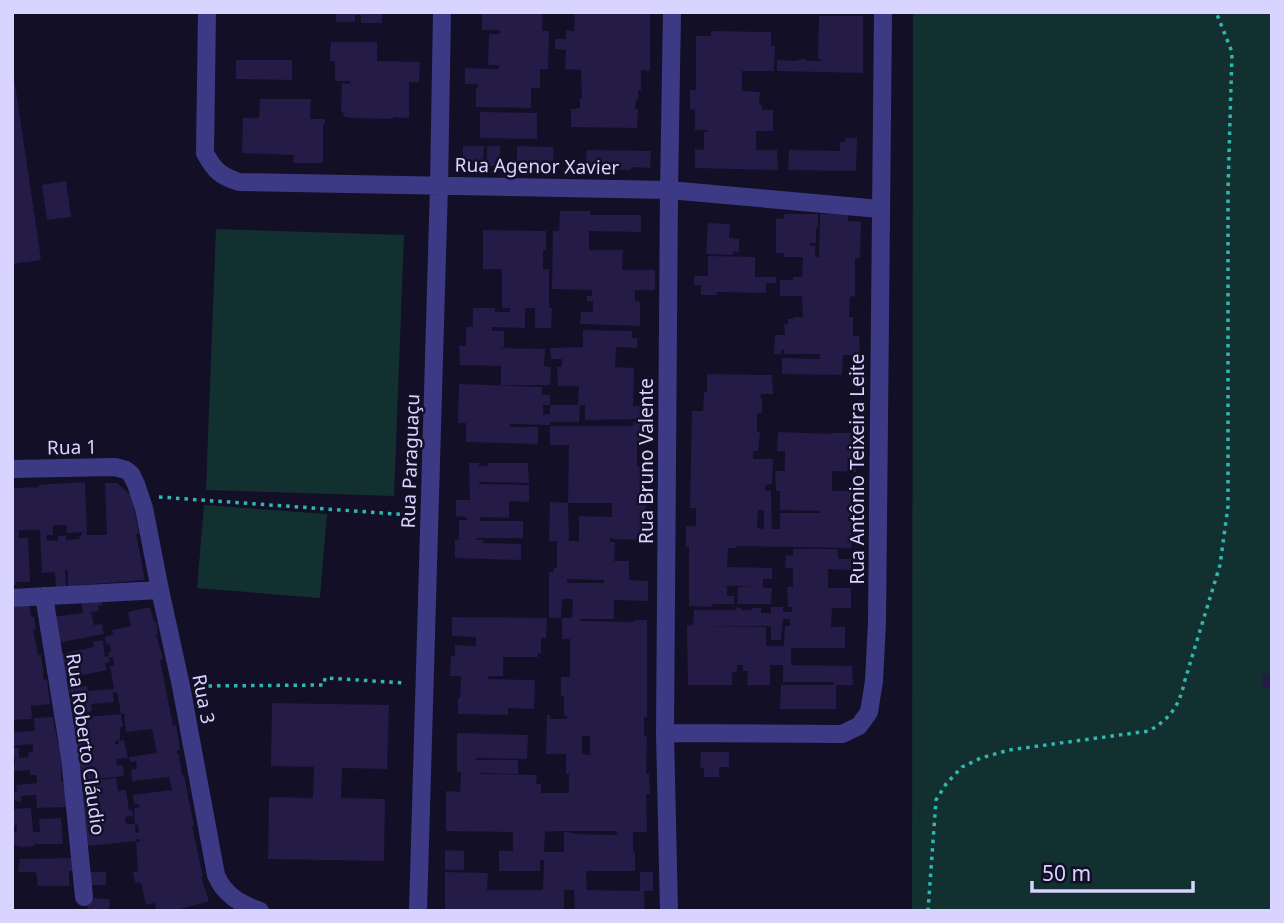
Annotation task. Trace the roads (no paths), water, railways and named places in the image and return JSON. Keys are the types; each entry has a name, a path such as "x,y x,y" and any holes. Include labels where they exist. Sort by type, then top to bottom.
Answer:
{"street":[{"name":"Rua Agenor Xavier","path":"206,12 205,152 217,172 239,182 669,190 880,209"},
{"name":"Rua Paraguaçu","path":"418,911 442,12"},
{"name":"Rua Bruno Valente","path":"669,911 665,733 672,12"},
{"name":"Rua Antônio Teixeira Leite","path":"665,733 842,734 859,726 869,712 874,681 877,622 883,12"},
{"name":"Rua 1","path":"12,469 115,467 131,474"},
{"name":"Rua 3","path":"131,474 144,508 216,875 220,885 230,895 244,905 260,911"},
{"path":"12,598 160,590"},
{"name":"Rua Roberto Cláudio","path":"44,596 70,757 84,897"}]}
